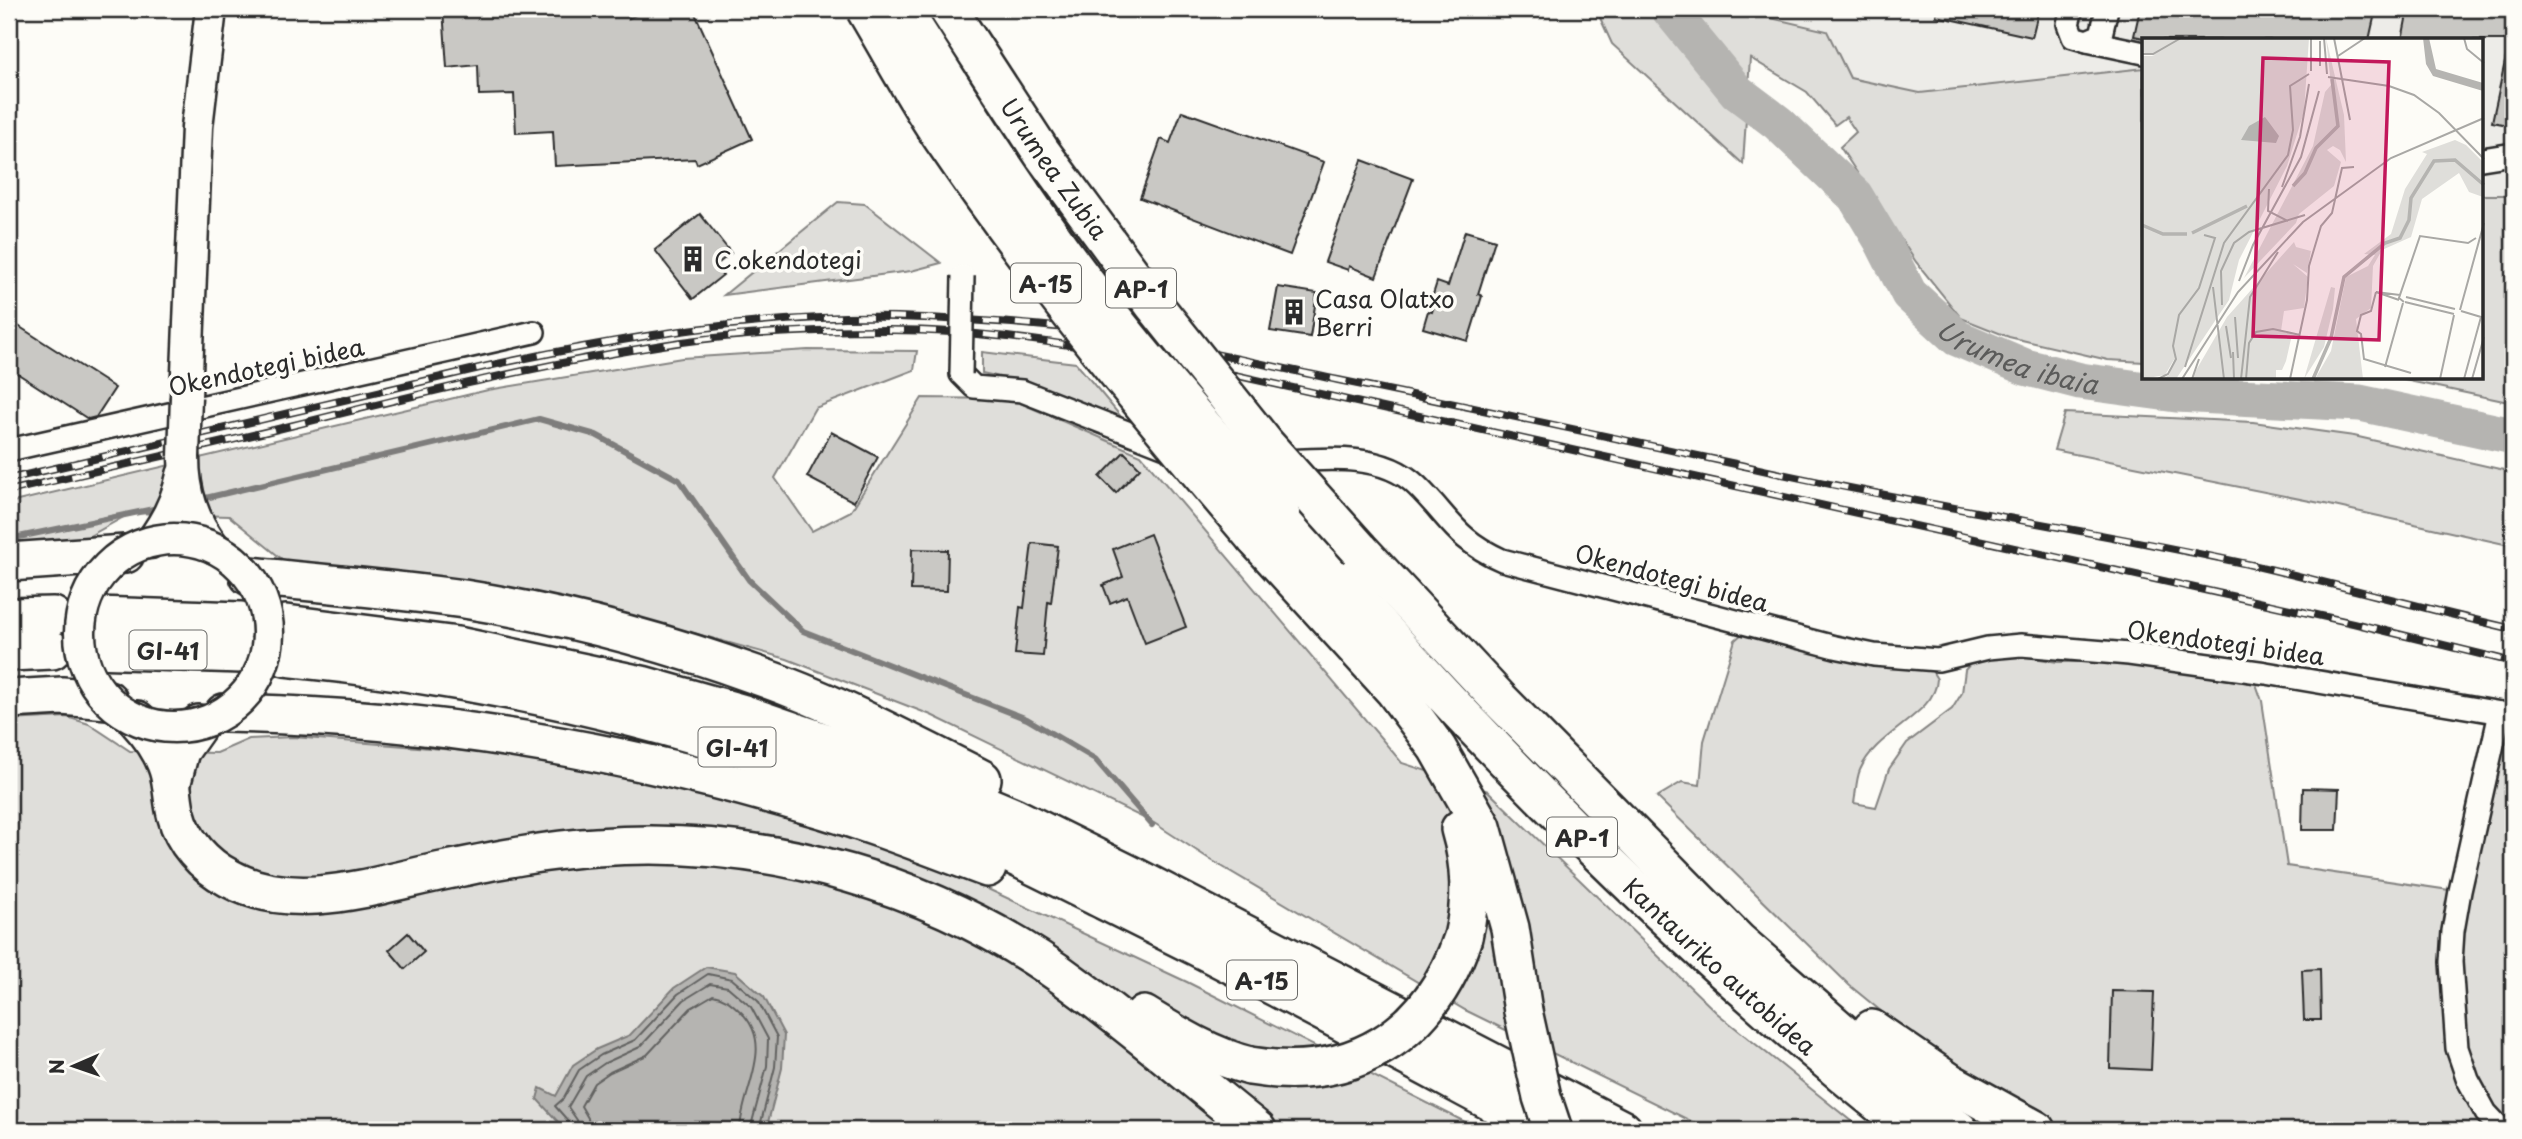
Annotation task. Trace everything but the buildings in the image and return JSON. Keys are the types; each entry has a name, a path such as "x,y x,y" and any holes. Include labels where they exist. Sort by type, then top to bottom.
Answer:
{"highway":[{"name":"A-15","path":"865,9 946,143 1042,278 1145,409 1268,526"},
{"name":"Urumea Zubia","path":"902,9 974,122 1073,266 1173,391 1268,526"},
{"name":"Urumea Zubia","path":"948,9 1042,153 1154,305 1265,444 1500,700 1660,862"},
{"path":"1077,986 1108,993 1180,1038 1227,1060 1273,1070 1319,1068 1363,1055 1384,1044 1420,1015 1447,978 1468,916 1470,873 1461,831 1445,790 1415,736 1305,593 1268,526"},
{"name":"Kantauriko autobidea","path":"1268,526 1472,725 1585,841 1808,1045 1912,1130"},
{"path":"9,562 137,548"},
{"path":"249,576 389,589 545,615 627,634 758,675 842,709 1021,799 1107,848 1135,877"},
{"path":"1305,593 1394,690 1437,748 1482,827 1510,928 1523,1011 1542,1097 1553,1130"},
{"path":"9,618 53,633 9,652"},
{"name":"GI-41","path":"95,633 241,637"},
{"name":"GI-41","path":"1135,877 1014,817 913,774 813,736 642,685 536,660 458,646 286,640 355,664 526,692 631,717 729,745 877,795 1003,850 1161,929"},
{"path":"9,699 62,696 122,710 159,748 189,842 198,854 220,873 251,888 290,895 352,890 547,852 594,847 689,846 783,857 830,867 917,896 999,937 1077,986 1257,1130"},
{"path":"174,798 180,751 212,719 286,714 528,739 708,777 810,806 1003,874 1122,924 1161,929"},
{"path":"1660,862 1904,1053 1951,1083 2036,1130"},
{"name":"Kantauriko autobidea","path":"1660,862 1738,941 1935,1113 1959,1130"},
{"name":"A-15","path":"1135,877 1623,1130"},
{"name":"A-15","path":"1161,929 1548,1130"}],"main road":[{"path":"137,548 172,539 194,541 215,548 233,560 249,576 264,606 268,639 264,661 255,681 242,699 212,719 167,727 122,710 95,683 81,644 81,623 86,602 95,583 108,567 137,548 168,517 181,480 197,127 211,9"},
{"path":"184,457 190,506 205,536 215,548"}],"street":[{"path":"2071,9 2068,24 2073,37 2142,53"},
{"path":"2087,41 2101,35 2107,9"},
{"path":"2484,159 2513,154"},
{"name":"Okendotegi bidea","path":"963,276 961,374 974,387 1022,391 1198,459 1253,463 1344,460 1387,468 1418,486 1465,539 1502,560 1835,648 1928,661 1951,659 1988,648 2021,645 2129,653 2266,673 2506,714"},
{"name":"Okendotegi bidea","path":"9,450 534,332"},
{"path":"2502,1130 2486,1114 2468,1080 2457,1048 2451,962 2460,891 2506,714"}],"shaded area":[{"path":"1596,9 1732,9 1827,31 1850,78 1920,93 2142,68 2142,362 2108,360 2009,337 1961,318 1916,262 1840,147 1856,132 1846,117 1835,125 1807,92 1750,58 1743,164 1612,44"},
{"path":"1732,9 2513,9 2513,195 2484,195 2484,38 2142,38 2142,68 1920,93 1850,78 1827,31"},
{"path":"2484,195 2513,195 2513,403 2404,380 2484,380"},
{"path":"838,202 865,204 941,263 911,271 724,295"},
{"path":"808,350 917,351 914,370 815,408 775,478 812,531 851,511 922,398 1011,399 1141,455 1402,763 1488,791 1717,1013 1862,1130 1709,1130 1465,1010 1211,860 1154,823 931,715 787,659 611,610 451,578 293,568 229,516 131,513 75,544 9,548 9,503 488,390 682,358"},
{"path":"982,352 1076,363 1122,418 1031,384 982,373"},
{"path":"2065,413 2253,422 2354,436 2513,472 2513,546 2325,504 2054,450"},
{"path":"1743,633 1932,671 1937,679 1934,692 1927,703 1879,744 1860,770 1854,803 1876,807 1889,769 1907,743 1952,709 1962,693 1965,670 1971,663 1989,658 2022,656 2057,662 2095,662 2152,668 2256,684 2262,701 2287,866 2470,893 2500,750 2513,739 2513,1130 2026,1130 1849,985 1657,797 1682,782 1700,785 1704,741 1735,640"},
{"path":"67,717 89,724 130,751 217,753 249,739 293,737 480,752 615,771 798,813 975,883 1187,982 1481,1130 9,1130 9,720"}],"water":[{"path":"706,967 735,972 764,997 784,1035 782,1068 766,1130 564,1130 537,1099 540,1088 556,1096 573,1065 597,1049 630,1035 674,988"}],"waterway":[{"name":"Urumea ibaia","path":"1669,9 1737,92 1778,123 1855,196 1909,294 1957,338 2025,367 2080,381 2176,394 2360,403 2513,436"},
{"path":"197,500 539,419 596,435 679,480 749,580 803,631 1027,719 1095,759 1152,825"},
{"path":"9,539 163,507"}],"railway":[{"path":"9,479 488,366 641,337 795,319 898,317 986,321 1074,329 1207,352 1816,481 2252,565 2513,629"},
{"path":"9,491 481,380 632,350 733,336 785,332 889,330 968,333 1086,348 1203,368 2353,623 2513,662"}],"place":[{"name":"C.okendotegi","path":"693,259"},
{"name":"Casa Olatxo Berri","path":"1294,312"}]}
